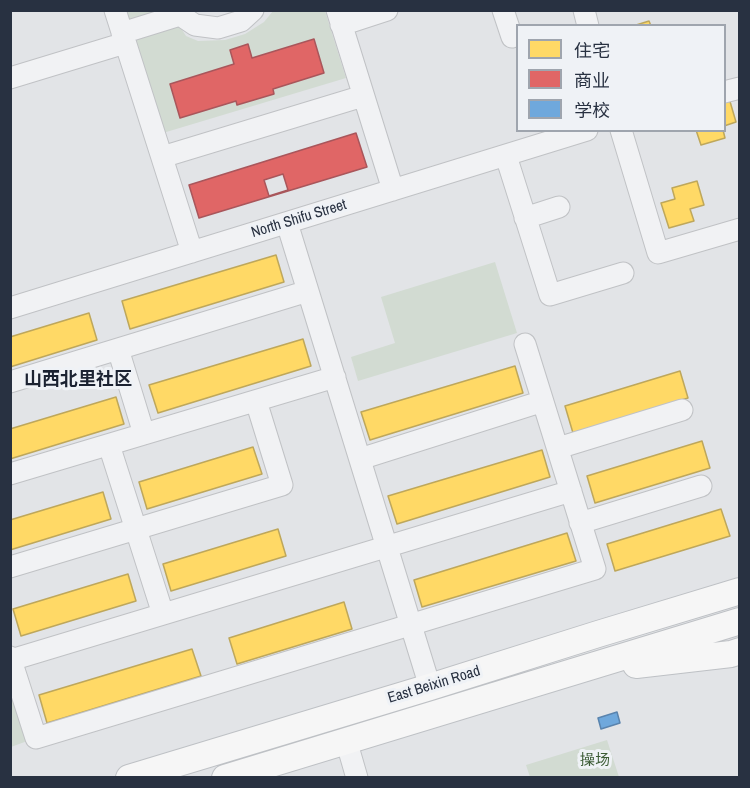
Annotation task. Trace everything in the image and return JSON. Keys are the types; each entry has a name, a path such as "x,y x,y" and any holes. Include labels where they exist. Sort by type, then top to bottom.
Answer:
{"main road":[{"path":"598,634 641,606 740,573"},
{"name":"East Beixin Road","path":"129,777 740,591"},
{"name":"East Beixin Road","path":"225,777 740,621"},
{"path":"570,674 740,651"}],"street":[{"path":"115,10 192,252"},
{"path":"10,78 124,38 180,15 195,25 218,28 241,21 253,10"},
{"path":"387,10 339,18 393,190"},
{"path":"503,10 512,37"},
{"path":"162,157 363,96"},
{"name":"North Shifu Street","path":"10,308 581,132"},
{"path":"622,132 658,253 740,230"},
{"path":"506,156 550,295 623,273"},
{"path":"525,218 559,207"},
{"path":"287,223 430,687"},
{"path":"10,382 308,291"},
{"path":"525,344 558,448 571,491 580,523 595,569 36,738 11,658 571,491"},
{"path":"118,349 144,434"},
{"path":"10,474 335,377"},
{"path":"10,567 282,485 256,400"},
{"path":"360,459 537,403"},
{"path":"558,448 682,411"},
{"path":"109,445 163,614"},
{"path":"580,523 700,486"},
{"path":"346,740 357,777"}],"green space":[{"path":"125,10 171,11 129,23"},
{"path":"273,11 325,11 346,78 163,133 134,36 177,22 186,36 198,41 225,40 245,34 264,22"},
{"path":"495,262 517,333 358,381 351,357 395,343 381,297"},
{"path":"10,676 30,740 11,747 10,747"},
{"name":"操场","path":"607,740 619,777 530,777 526,765"}],"building: 住宅":[{"path":"729,98 736,122 726,125 726,99"},
{"path":"697,132 724,132 725,138 701,145"},
{"path":"697,181 704,205 690,209 694,221 669,228 661,203 675,199 672,188"},
{"path":"276,255 284,282 130,329 122,301"},
{"path":"89,313 97,340 10,367 10,337"},
{"path":"303,339 311,366 158,413 149,385"},
{"path":"515,366 523,393 370,440 361,412"},
{"path":"680,371 688,398 573,433 565,406"},
{"path":"116,397 124,424 10,459 10,429"},
{"path":"702,441 710,468 595,503 587,476"},
{"path":"253,447 262,474 147,509 139,482"},
{"path":"542,450 550,477 397,524 388,496"},
{"path":"103,492 111,519 10,550 10,520"},
{"path":"721,509 730,536 615,571 607,544"},
{"path":"278,529 286,556 171,591 163,564"},
{"path":"567,533 576,561 422,607 414,580"},
{"path":"128,574 136,601 21,636 13,609"},
{"path":"344,602 352,629 237,664 229,638"},
{"path":"192,649 201,676 47,723 39,695"}],"building: 商业":[{"path":"314,39 324,73 273,89 274,94 237,105 236,101 180,118 170,84 234,64 230,50 248,44 252,58"},
{"path":"356,133 367,167 199,218 189,185"},
{"path":"283,174 288,190 269,196 264,180"}],"building: 学校":[{"path":"617,712 620,723 601,729 598,718"}],"district":[{"name":"山西北里社区","path":"78,380"}]}
